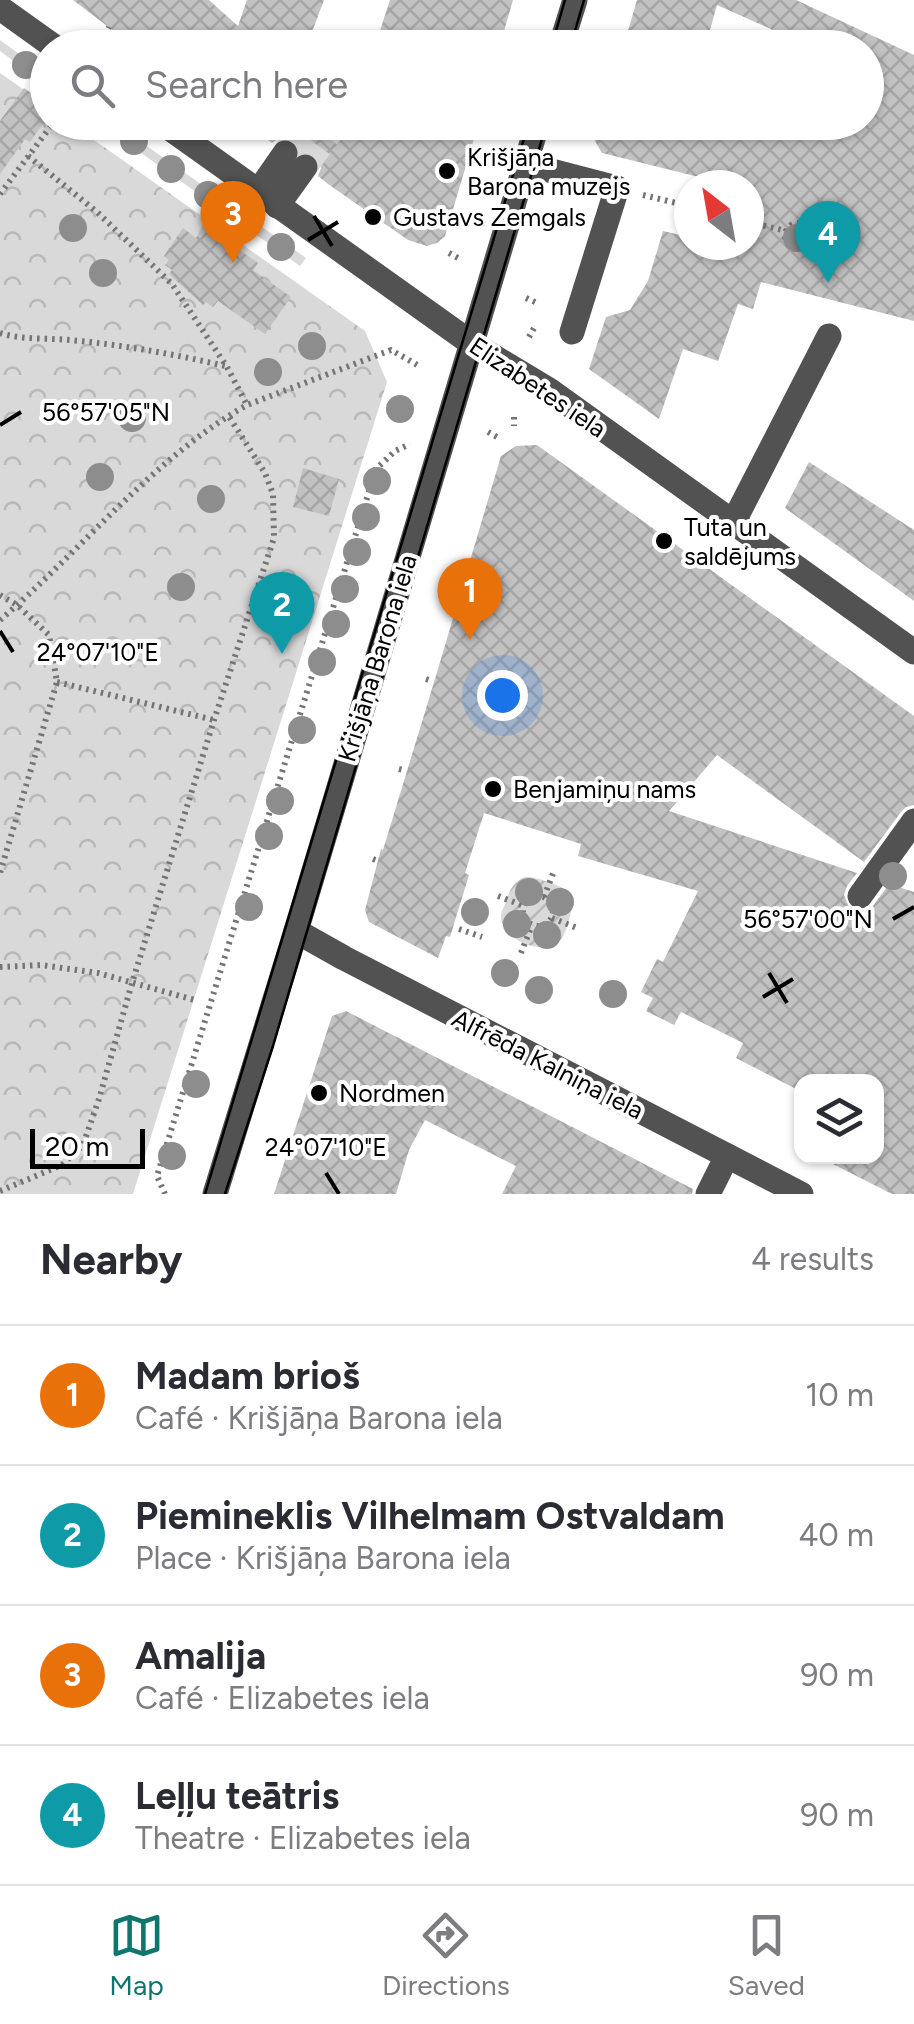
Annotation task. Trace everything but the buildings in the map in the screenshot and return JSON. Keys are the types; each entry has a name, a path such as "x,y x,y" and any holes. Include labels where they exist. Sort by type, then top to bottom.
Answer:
{"street":[{"path":"565,30 574,0"},
{"path":"16,9 38,30"},
{"name":"Elizabetes iela","path":"186,140 471,343 549,390 914,652"},
{"name":"Krišjāņa Barona iela","path":"214,1194 533,140"},
{"path":"267,199 295,160"},
{"path":"526,164 617,188 572,332"},
{"path":"733,522 828,336"},
{"path":"860,896 914,821"},
{"name":"Alfrēda Kalniņa iela","path":"296,930 802,1194"},
{"path":"708,1194 726,1156"}],"path":[{"path":"107,30 108,26"},
{"path":"0,194 40,140"},
{"path":"28,156 97,212 172,284 247,405"},
{"path":"617,188 674,202"},
{"path":"796,223 804,224 810,230 809,243 798,249 790,246 786,231 796,223"},
{"path":"764,226 786,231"},
{"path":"449,253 460,259"},
{"path":"526,298 537,303"},
{"path":"528,337 534,328"},
{"path":"0,334 164,352 226,367"},
{"path":"0,620 183,448 228,416 247,405 391,350 420,366"},
{"path":"0,1192 62,1166 82,1145 274,538 273,494 265,474 228,416"},
{"path":"165,1194 157,1176 376,469 395,451 446,425"},
{"path":"488,432 497,437"},
{"path":"0,595 18,605 49,634 56,682 0,873"},
{"path":"56,682 214,720"},
{"path":"544,897 554,871"},
{"path":"498,896 524,906"},
{"path":"544,897 553,908 552,918 545,925 532,925 524,916 524,906 530,898 544,897"},
{"path":"552,918 577,928"},
{"path":"521,953 532,925"},
{"path":"459,929 482,938"},
{"path":"0,968 41,964 98,973 198,1002"}],"green space":[{"path":"0,40 30,62 30,73 0,51"},
{"path":"0,73 30,94 30,140 94,140 365,331 387,382 133,1194 0,1194"},
{"path":"123,140 138,140 306,258 300,266"},
{"path":"525,877 556,885 572,901 565,931 550,946 523,943 502,924 501,914 509,893"}],"tunnel":[{"path":"285,153 295,140"},
{"path":"305,167 325,140"}],"tram line":[{"path":"556,30 565,0"},
{"path":"575,30 584,0"},
{"path":"205,1194 524,140"},
{"path":"225,1194 273,1046 542,140"}],"place":[{"name":"Krišjāņa Barona muzejs","path":"447,171"},
{"name":"Gustavs Zemgals","path":"373,217"},
{"name":"Amalija","path":"233,263"},
{"name":"Leļļu teātris","path":"828,283"},
{"name":"Tuta un saldējums","path":"664,541"},
{"name":"Madam brioš","path":"470,640"},
{"name":"Piemineklis Vilhelmam Ostvaldam","path":"282,654"},
{"name":"Benjamiņu nams","path":"493,789"},
{"name":"Nordmen","path":"319,1093"}]}
